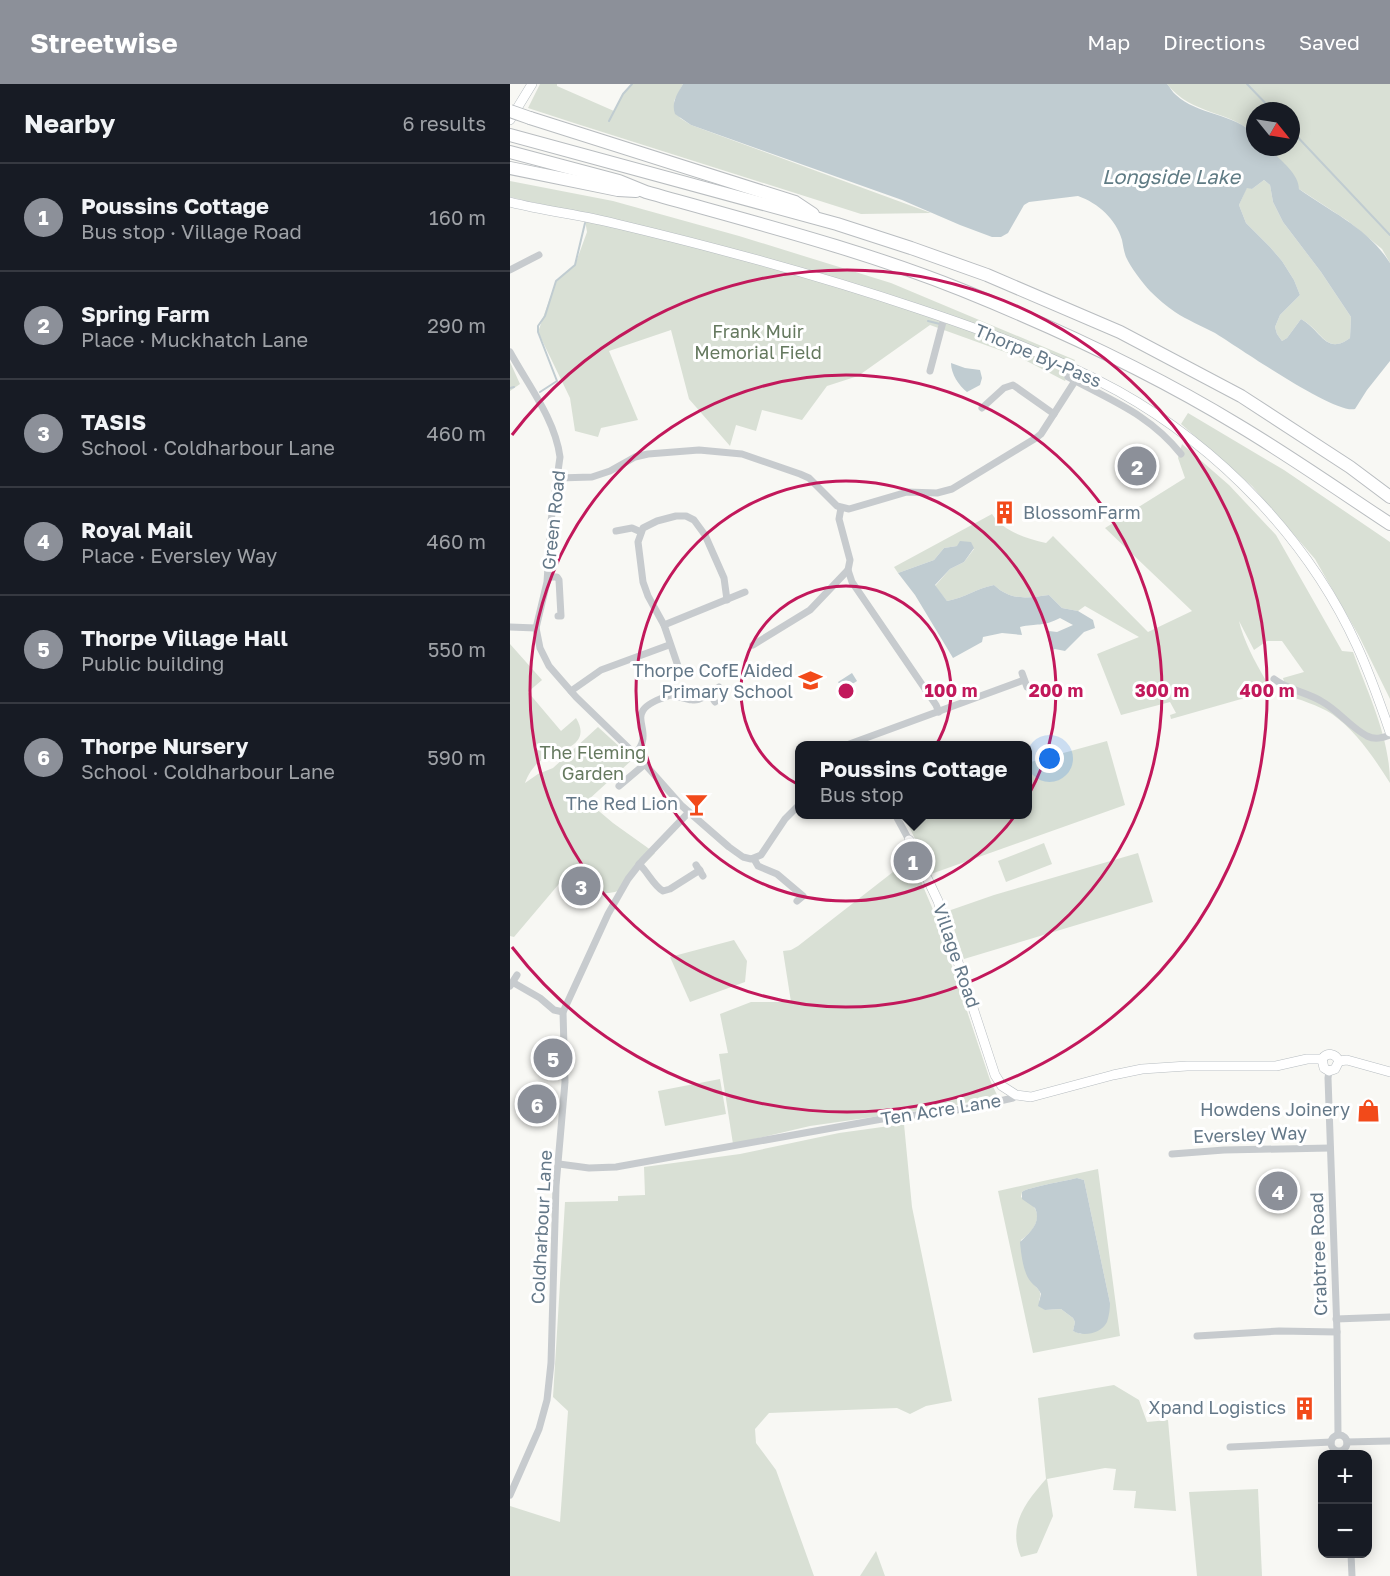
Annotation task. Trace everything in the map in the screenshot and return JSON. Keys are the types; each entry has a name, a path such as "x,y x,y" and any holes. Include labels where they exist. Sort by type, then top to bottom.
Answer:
{"highway":[{"path":"510,111 795,202 822,220"},
{"path":"514,136 822,220 987,275 1120,332 1241,396 1390,496"},
{"path":"510,152 619,181 646,192 849,249 961,290 1072,338 1151,377 1238,425 1390,524"},
{"path":"510,168 618,190 646,192"}],"main road":[{"path":"510,120 532,84"},
{"name":"Thorpe By-Pass","path":"510,204 615,223 830,280 944,318 1055,360 1108,386 1172,426 1228,470 1263,506 1291,540 1338,609 1357,645 1390,734"},
{"name":"Village Road","path":"909,840 938,901 995,1075 1002,1086 1016,1095"},
{"path":"1331,1054 1339,1061 1335,1069 1329,1071 1324,1068 1322,1059 1331,1054"},
{"name":"Ten Acre Lane","path":"1016,1095 1037,1096 1142,1069 1187,1065 1276,1066 1306,1059 1322,1059"},
{"path":"1339,1061 1347,1060 1390,1072"}],"street":[{"path":"510,270 539,255"},
{"path":"930,371 944,318"},
{"name":"Green Road","path":"510,352 555,436 560,457 551,521 546,592 536,628"},
{"path":"558,478 592,477 610,471 635,457 648,454 699,450 742,454 806,476 841,508 857,507 890,495 907,492 937,494 952,489 1041,434 1072,379 1153,424 1181,454"},
{"path":"982,408 1004,388 1013,385 1054,414"},
{"path":"841,508 839,519 850,560 848,570 852,582 939,712"},
{"path":"679,669 664,625 648,597 643,582 638,542 641,532 647,525 666,518 686,516 694,520 705,535 721,571 727,600"},
{"path":"616,531 632,528 641,532"},
{"path":"753,645 810,610 848,570"},
{"path":"548,577 557,577 559,580 561,616 558,616"},
{"path":"664,625 745,592"},
{"path":"510,627 536,628 540,648 549,666 571,691 645,764 689,812 737,853 748,859 761,855 785,819 795,809"},
{"path":"571,691 601,670 669,645"},
{"path":"1274,679 1287,688 1324,702 1365,735 1375,738 1390,734"},
{"path":"858,741 1025,680"},
{"path":"635,754 644,741 645,735 640,718 641,712 648,705 670,694 698,701 719,687"},
{"path":"710,694 715,702"},
{"path":"619,786 645,764"},
{"name":"Coldharbour Lane","path":"510,1495 539,1429 547,1400 551,1363 556,1186 565,1082 563,1012 608,914 628,879 639,864 689,812"},
{"name":"Village Road","path":"898,819 909,840"},
{"path":"754,859 755,864 777,874 803,896 797,901"},
{"path":"639,864 663,891 700,870"},
{"path":"517,975 512,985 540,998 554,1010 563,1012"},
{"name":"Crabtree Road","path":"1329,1071 1338,1435"},
{"name":"Ten Acre Lane","path":"559,1164 589,1168 616,1167 664,1160 882,1119 964,1109 1013,1098 1016,1095"},
{"name":"Eversley Way","path":"1172,1154 1224,1150 1330,1148"},
{"path":"1336,1319 1390,1317"},
{"path":"1197,1336 1279,1331 1337,1332"},
{"path":"1334,1450 1331,1442 1334,1437 1343,1436 1347,1442"},
{"path":"1347,1442 1390,1441"},
{"path":"1230,1447 1331,1442"},
{"path":"1344,1450 1347,1442"},
{"path":"1351,1558 1352,1576"}],"green space":[{"path":"540,84 557,84 557,86 614,111 623,94 632,84 683,84 674,101 680,118 691,125 931,213 861,214 528,108"},
{"path":"1167,84 1390,84 1390,263 1382,249 1348,221 1299,189 1292,173 1276,156 1300,156 1300,102 1246,102 1246,128 1235,121 1200,108 1177,94"},
{"path":"1264,180 1270,185 1273,202 1283,222 1351,317 1350,338 1342,343 1329,343 1301,319 1287,338 1282,341 1277,334 1275,327 1280,315 1300,295 1282,261 1246,223 1239,205 1247,187 1252,189"},
{"name":"Frank Muir Memorial Field","path":"510,181 613,201 739,236 891,283 1075,360 1065,381 1019,357 930,325 858,376 827,386 802,420 762,410 756,431 736,425 730,446 689,399 671,330 609,351 638,420 601,428 598,437 575,431 570,398 538,332 556,281 575,265 587,232 584,214 510,197"},
{"path":"510,362 520,384 510,391"},
{"path":"1188,413 1284,470 1390,542 1390,699 1359,636 1315,559 1252,486 1181,424"},
{"path":"1182,444 1229,485 1276,535 1342,651 1353,652 1382,732 1390,783 1364,746 1341,721 1321,708 1284,694 1286,688 1283,678 1304,672 1282,641 1267,641 1254,650 1239,621 1253,658 1273,690 1171,719 1170,715 1176,713 1170,702 1121,715 1097,654 1139,637 1085,606 1078,611 1062,608 1049,595 1013,596 994,585 947,601 935,586 950,569 964,562 974,549 957,546 944,548 934,560 898,573 894,567 992,514 1009,530 1023,536 1046,543 1053,536 1148,632 1192,611 1105,528 1185,478 1178,458"},
{"name":"The Fleming Garden","path":"510,644 542,680 528,692 561,731 576,718 580,727 578,740 573,745 539,762 525,783 553,768 598,727 633,759 587,801 655,853 618,891 611,893 595,890 578,874 563,891 569,880 569,872 514,937 510,936"},
{"path":"1107,741 1125,805 931,874 908,824 918,819 1032,819 1032,762"},
{"path":"1044,843 1052,864 1006,882 998,861"},
{"path":"1138,853 1153,902 964,959 948,911 994,895"},
{"path":"911,858 934,912 997,1095 957,1105 810,1126 733,1144 719,1054 728,1053 720,1014 751,1002 791,1002 783,951 798,946"},
{"path":"734,940 747,961 745,982 690,1002 670,957"},
{"path":"720,1079 726,1114 665,1126 658,1091"},
{"path":"904,1124 912,1207 952,1401 926,1406 910,1414 897,1408 769,1413 755,1429 756,1443 776,1470 814,1576 510,1576 510,1506 560,1522 568,1411 553,1397 565,1202 618,1201 618,1196 645,1195 644,1167 740,1154 839,1133"},
{"path":"1098,1169 1120,1336 1033,1353 998,1191","holes":["1077,1178 1084,1180 1110,1303 1081,1334 1073,1331 1075,1322 1073,1318 1061,1309 1045,1310 1039,1300 1040,1293 1028,1274 1021,1240 1032,1230 1037,1216 1033,1206 1021,1197 1022,1192 1032,1188"]},
{"path":"1114,1385 1139,1400 1147,1422 1168,1420 1176,1511 1134,1508 1136,1491 1113,1490 1116,1469 1105,1468 1047,1479 1053,1516 1037,1553 1021,1557 1017,1545 1017,1524 1026,1505 1046,1479 1038,1398"},
{"path":"1258,1489 1262,1576 1197,1576 1189,1492"},
{"path":"876,1551 885,1576 860,1576"}],"water":[{"name":"Longside Lake","path":"683,84 1167,84 1185,102 1237,122 1246,128 1246,156 1277,156 1296,177 1299,189 1360,230 1381,251 1390,263 1390,361 1355,409 1344,408 1308,391 1165,305 1150,291 1131,266 1125,255 1119,232 1111,219 1099,207 1085,199 1078,196 1029,202 1024,205 1008,233 1001,237 992,237 902,200 691,125 675,114 674,102","holes":["1264,180 1270,185 1273,202 1283,222 1351,317 1350,338 1342,343 1329,343 1301,319 1287,338 1282,341 1277,334 1275,327 1280,315 1300,295 1282,261 1246,223 1239,205 1247,188 1252,189"]},
{"path":"951,363 980,370 982,378 980,385 967,392 956,379"},
{"path":"960,541 971,542 974,548 964,562 950,569 935,585 947,601 994,585 1013,596 1049,595 1062,608 1078,611 1093,620 1095,628 1084,632 1065,651 1052,650 1048,640 1049,631 1057,632 1073,625 1060,618 1044,624 1020,627 1022,635 1002,633 983,637 982,642 953,658 915,595 898,573 934,560 944,548 957,546"},
{"path":"852,673 857,681 843,690 838,682"},
{"path":"1077,1178 1084,1180 1110,1303 1107,1322 1096,1332 1087,1334 1073,1331 1075,1322 1073,1318 1061,1309 1045,1310 1038,1306 1041,1294 1026,1274 1020,1242 1034,1227 1037,1218 1035,1208 1022,1199 1022,1192"}],"waterway":[{"path":"609,121 623,94 632,84"},
{"path":"1247,84 1264,102"},
{"path":"1300,140 1390,235"},
{"path":"540,392 557,381 538,332 538,326 545,316 556,281 575,265 585,223"},
{"path":"928,321 940,324"},
{"path":"510,388 514,387"}],"place":[{"name":"Spring Farm","path":"1137,466"},
{"name":"BlossomFarm","path":"1005,513"},
{"name":"Thorpe CofE Aided Primary School","path":"811,681"},
{"name":"The Red Lion","path":"696,804"},
{"name":"Poussins Cottage","path":"913,861"},
{"name":"TASIS","path":"581,886"},
{"name":"Thorpe Village Hall","path":"553,1058"},
{"name":"Thorpe Nursery","path":"537,1104"},
{"name":"Howdens Joinery","path":"1368,1110"},
{"name":"Royal Mail","path":"1278,1191"},
{"name":"Xpand Logistics","path":"1304,1408"}]}
